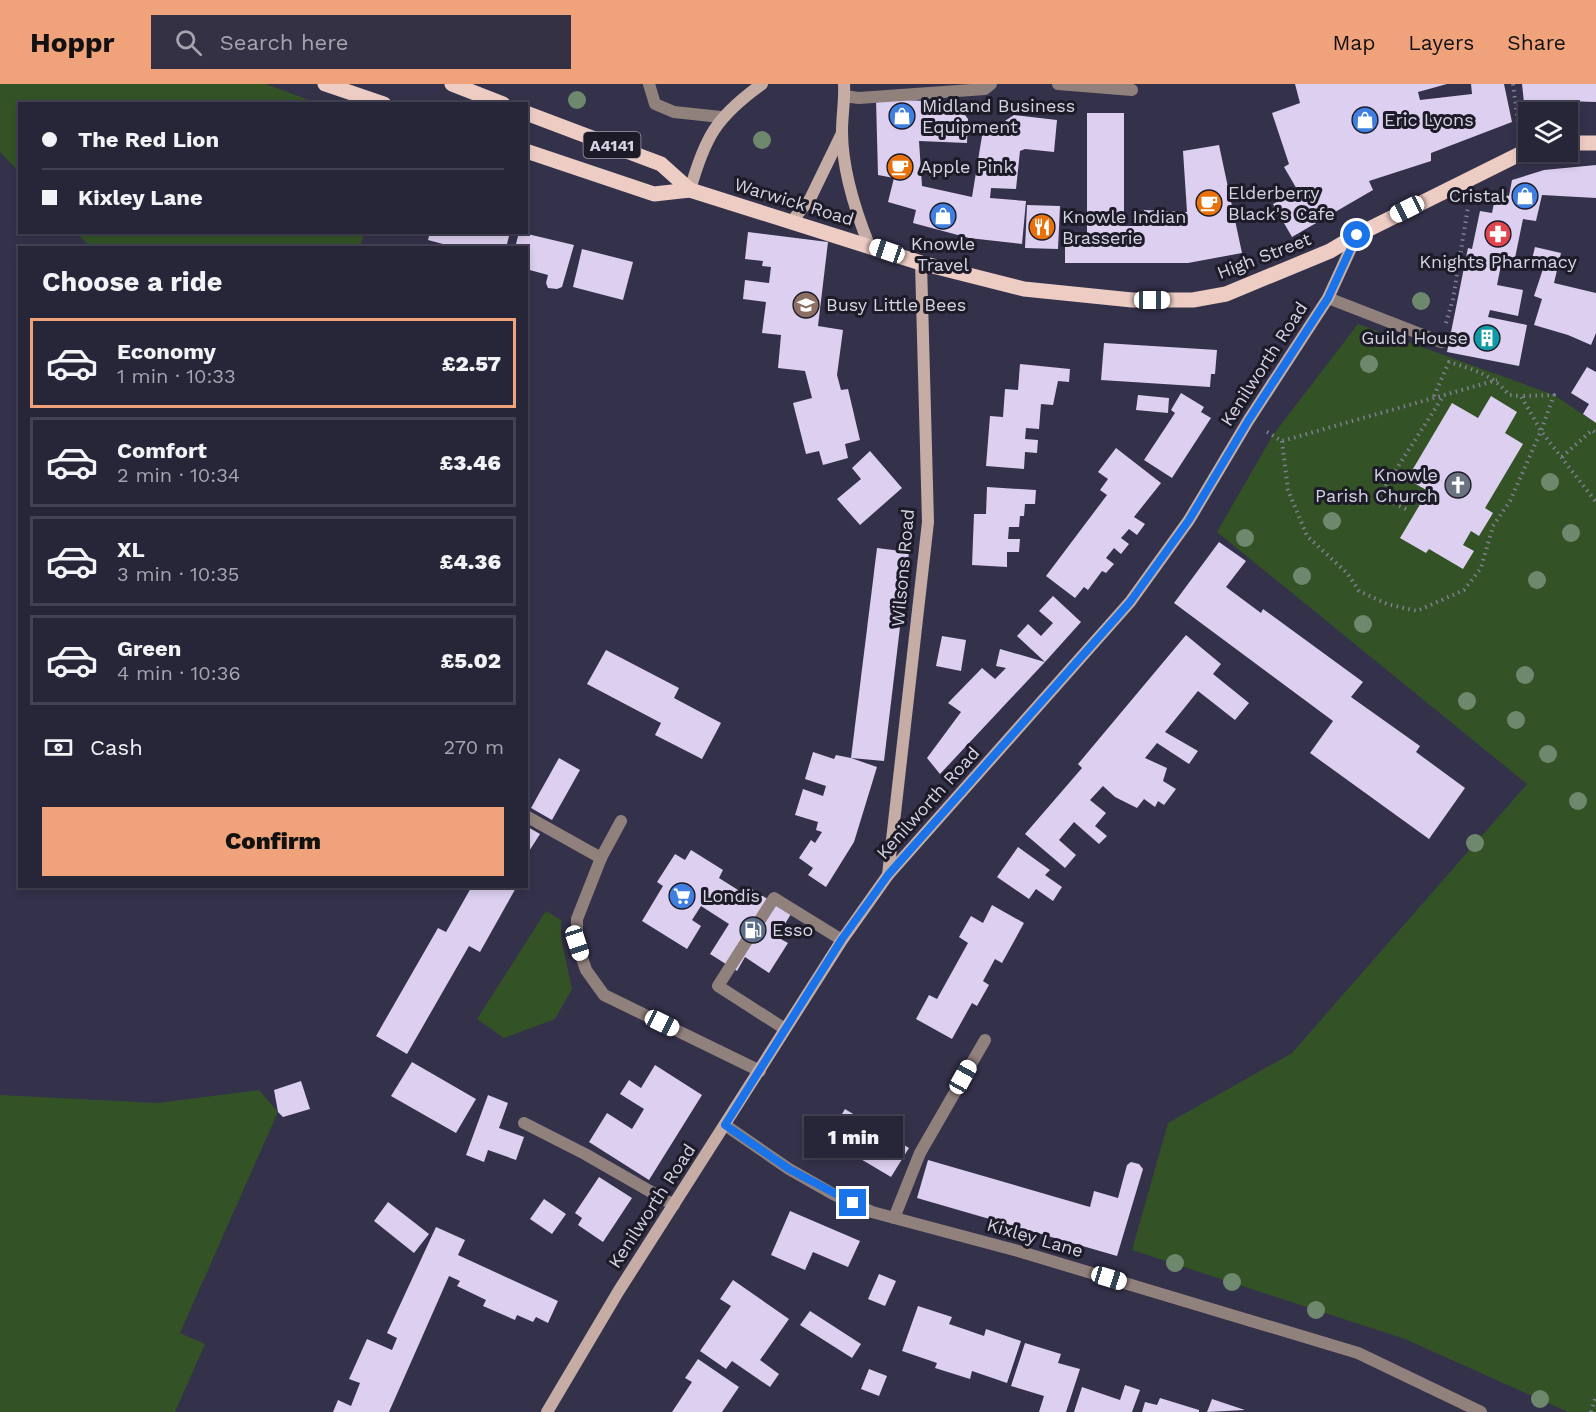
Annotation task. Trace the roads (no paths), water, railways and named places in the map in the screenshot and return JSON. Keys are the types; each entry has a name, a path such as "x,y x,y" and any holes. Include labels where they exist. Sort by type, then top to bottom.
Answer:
{"main road":[{"path":"325,84 378,102"},
{"path":"452,84 498,102"},
{"path":"690,190 702,147 721,117 759,85"},
{"path":"844,90 842,133 856,212 869,245"},
{"name":"Warwick Road","path":"528,114 661,164 690,190"},
{"path":"792,221 810,199 842,133"},
{"path":"1578,143 1596,143"},
{"name":"Warwick Road","path":"528,152 654,194 690,190 921,263"},
{"name":"High Street","path":"921,263 1023,290 1132,300 1193,300 1226,294 1278,275 1330,251 1472,176 1518,155"},
{"name":"Kenilworth Road","path":"547,1412 842,939 888,875 1130,602 1189,520 1248,421 1328,298 1357,235"},
{"name":"Wilsons Road","path":"888,875 928,522 921,263"}],"street":[{"path":"649,84 655,104 674,112 721,117"},
{"path":"844,90 859,98 985,89 991,84"},
{"path":"1058,84 1132,90"},
{"path":"1328,298 1441,342"},
{"path":"528,817 601,858"},
{"path":"621,821 601,858 577,919 577,943 586,970 604,995 760,1071"},
{"path":"785,1029 718,986 774,898 842,939"},
{"path":"894,1218 920,1153 985,1040"},
{"path":"524,1123 585,1154 674,1205"},
{"name":"Kixley Lane","path":"725,1125 789,1169 833,1194 872,1212 1018,1251 1358,1353 1481,1412"}],"place":[{"name":"Midland Business Equipment","path":"902,116"},
{"name":"Eric Lyons","path":"1365,120"},
{"name":"Apple Pink","path":"900,167"},
{"name":"Cristal","path":"1525,196"},
{"name":"Elderberry Black's Cafe","path":"1209,203"},
{"name":"Knowle Travel","path":"943,216"},
{"name":"Knowle Indian Brasserie","path":"1042,227"},
{"name":"Knights Pharmacy","path":"1498,234"},
{"name":"Busy Little Bees","path":"806,305"},
{"name":"Guild House","path":"1487,338"},
{"name":"Knowle Parish Church","path":"1458,485"},
{"name":"Londis","path":"682,896"},
{"name":"Esso","path":"753,930"}]}
